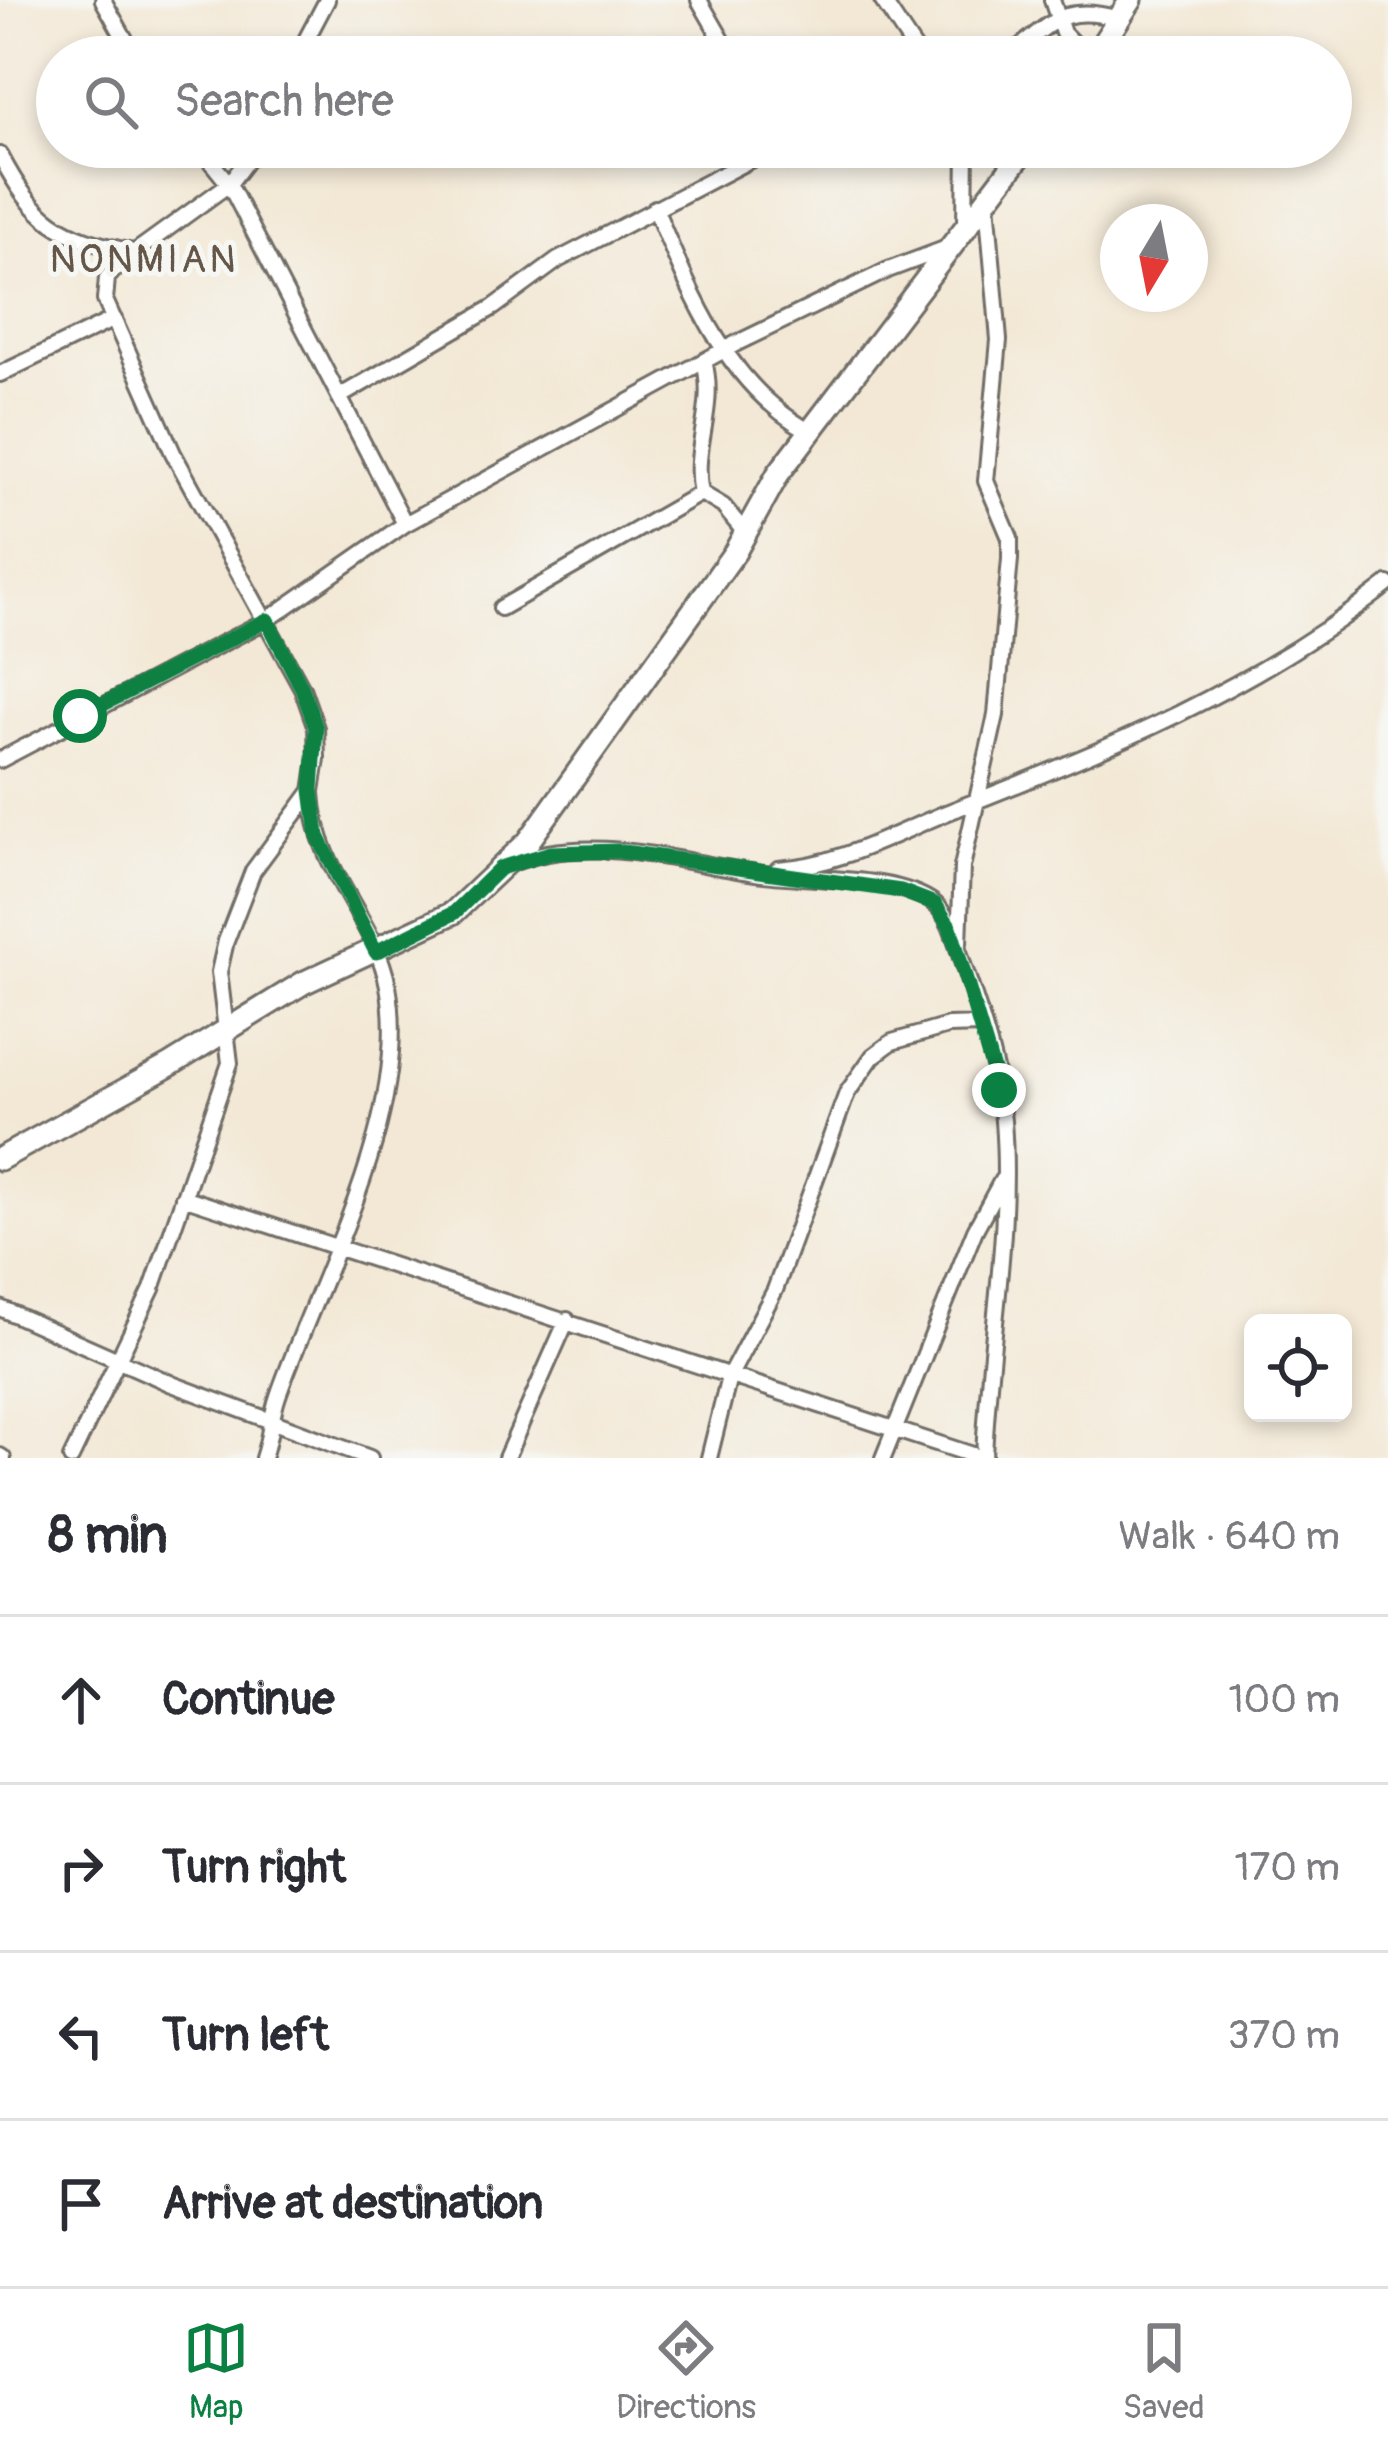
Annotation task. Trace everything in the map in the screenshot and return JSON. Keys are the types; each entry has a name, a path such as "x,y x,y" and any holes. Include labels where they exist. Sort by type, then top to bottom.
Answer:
{"street":[{"path":"103,0 123,36"},
{"path":"308,36 327,0"},
{"path":"699,0 720,36"},
{"path":"882,0 906,36"},
{"path":"1052,0 1066,36"},
{"path":"1033,36 1058,16 1074,11 1125,9"},
{"path":"1105,36 1125,9"},
{"path":"0,155 40,218 66,235 134,252"},
{"path":"217,168 230,184 405,524"},
{"path":"242,168 230,184 134,252 107,278 106,299 173,453 311,708 318,836 376,952 391,1007 391,1060 338,1247 272,1420 263,1458"},
{"path":"339,397 494,307 558,260 734,168"},
{"path":"965,225 966,168"},
{"path":"0,1159 303,983 454,913 528,842 747,535 778,474 809,430 1010,168"},
{"path":"0,196 18,190"},
{"path":"960,955 962,867 996,715 1010,559 1010,538 986,481 999,340 987,197"},
{"path":"655,208 724,350 744,380 778,413 809,430"},
{"path":"0,760 267,620 405,524 724,350 888,270 947,248"},
{"path":"0,374 114,319"},
{"path":"701,493 699,466 710,410 704,362"},
{"path":"701,493 723,506 747,535"},
{"path":"501,608 701,493"},
{"path":"739,871 830,862 1163,725 1283,659 1388,584"},
{"path":"71,1458 152,1289 230,1063 230,1029 219,972 226,941 253,871 312,790"},
{"path":"183,1197 983,1458 1004,1176 999,1090 960,955 935,904 901,891 586,850 525,858 500,868"},
{"path":"709,1458 729,1377 775,1290 847,1093 864,1066 880,1048 913,1034 982,1025"},
{"path":"883,1458 975,1229 1004,1176"},
{"path":"0,1308 118,1362 370,1458"},
{"path":"506,1458 567,1320"}],"district":[{"name":"NONMIAN","path":"144,259"}],"route":[{"path":"80,716 267,620 302,688 316,728 312,790 318,836 376,952 454,913 500,868 551,853 617,851 901,891 935,904 950,927 999,1090"}]}
